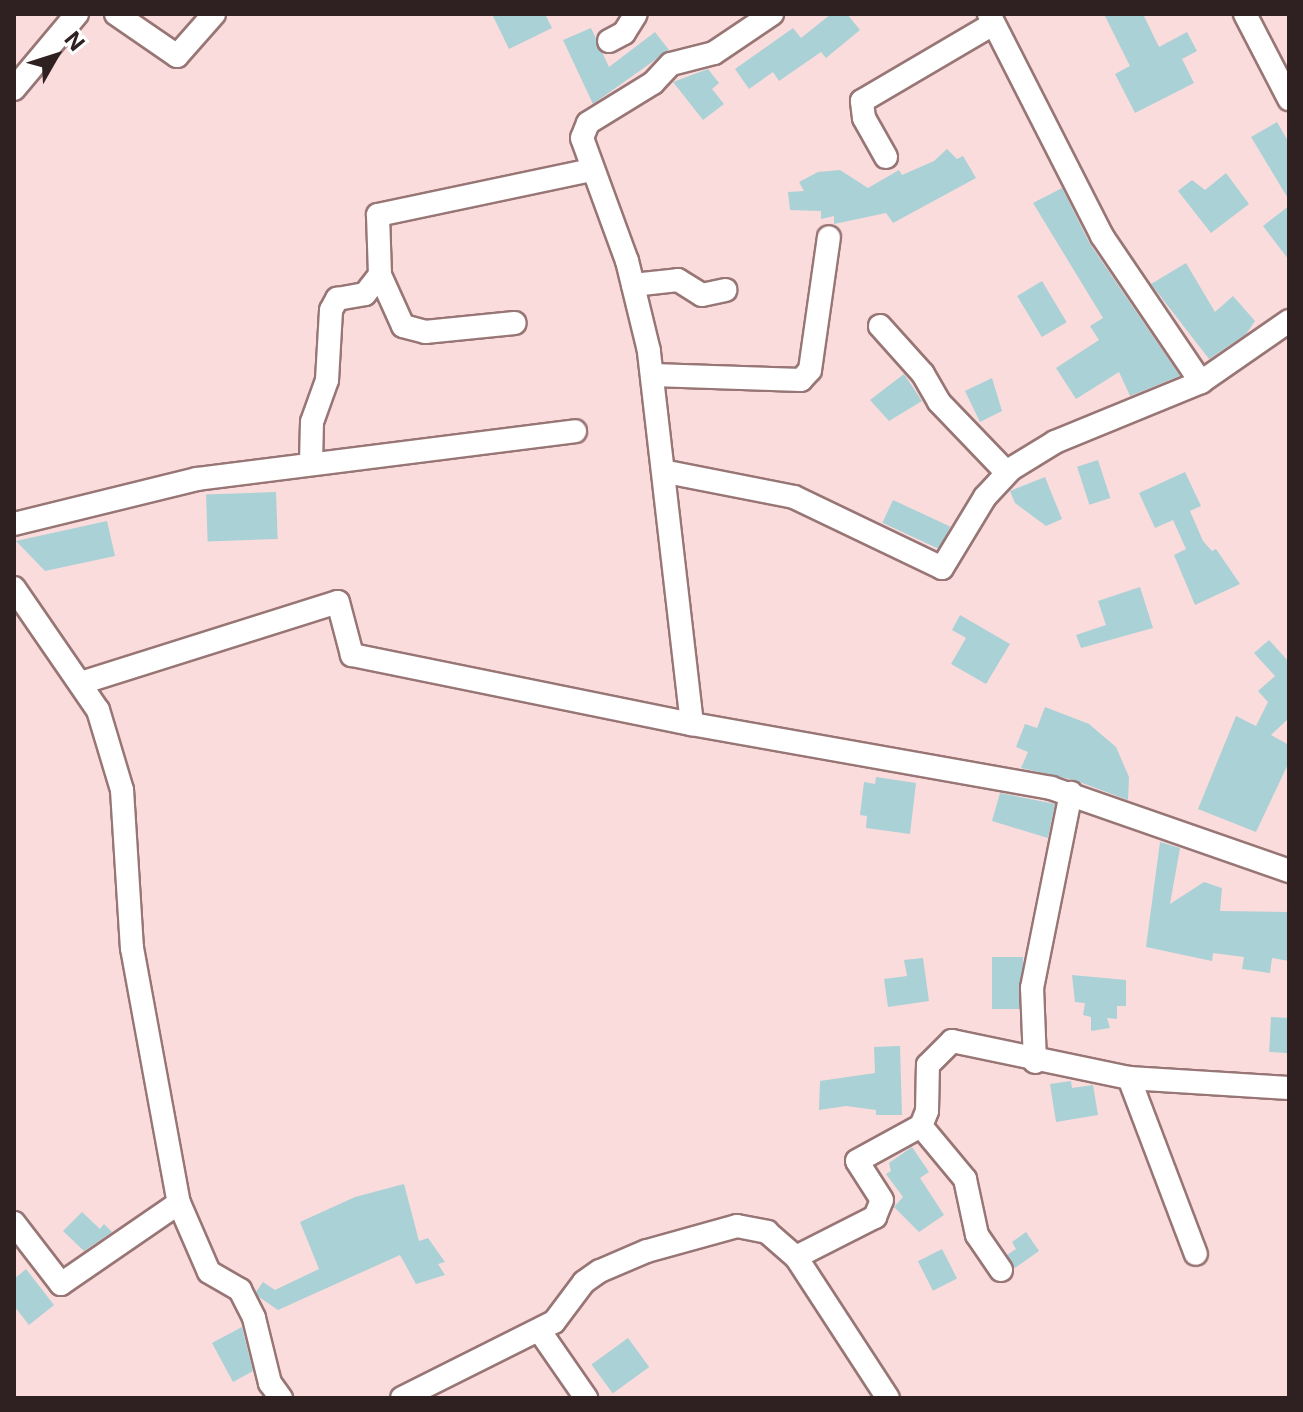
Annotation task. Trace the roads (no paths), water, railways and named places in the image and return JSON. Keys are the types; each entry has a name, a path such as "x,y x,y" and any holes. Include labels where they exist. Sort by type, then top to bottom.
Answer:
{"street":[{"path":"14,89 77,14"},
{"path":"116,14 177,56 214,14"},
{"path":"609,41 624,33 636,14"},
{"path":"692,724 667,472 653,375 633,285 582,138 588,123 653,83 671,64 714,53 772,14"},
{"path":"1245,14 1289,99"},
{"path":"886,157 864,118 862,101 991,19 1102,236 1201,382"},
{"path":"515,323 425,332 403,326 380,275 378,215 592,170"},
{"path":"653,375 801,380 810,370 829,237"},
{"path":"311,463 312,422 327,380 331,310 337,299 365,294 380,275"},
{"path":"633,285 678,280 702,295 725,290"},
{"path":"667,472 794,497 942,568 985,497 1007,473 1055,442 1201,382 1289,321"},
{"path":"880,326 923,374 939,402 1007,473"},
{"path":"14,524 157,486 311,463 575,431"},
{"path":"14,588 84,682 98,710 122,790 132,948 179,1203 209,1272 240,1290 254,1318 270,1383 281,1398"},
{"path":"84,682 338,602 352,655 692,724 821,743 1071,793 1289,871"},
{"path":"1035,1062 1032,988 1071,793"},
{"path":"796,1257 875,1217 882,1200 857,1161 921,1126 927,1111 928,1065 952,1041 1035,1062 1129,1078 1289,1088"},
{"path":"1129,1078 1196,1254"},
{"path":"921,1126 965,1179 977,1235 1001,1270"},
{"path":"14,1223 61,1284 179,1203"},
{"path":"402,1398 565,1314 584,1282 647,1251 737,1226 767,1232 796,1257 888,1398"},
{"path":"539,1330 586,1398"}]}
